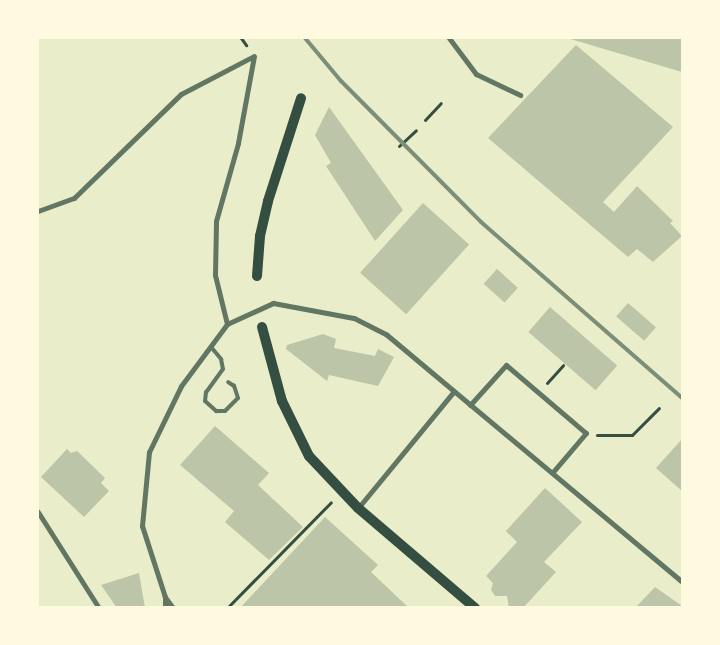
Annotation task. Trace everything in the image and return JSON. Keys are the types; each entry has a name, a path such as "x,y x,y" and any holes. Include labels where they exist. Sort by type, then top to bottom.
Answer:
{"main road":[{"path":"257,276 260,236 268,201 301,98"},
{"path":"262,327 286,409 309,456 358,508 475,608"}],"street":[{"path":"448,38 476,74 520,95"},
{"path":"38,211 74,198 181,94 254,56 238,143 216,221 215,275 227,324"},
{"path":"165,608 165,597 142,526 149,452 182,386 227,324 273,303 354,318 403,346 470,405 682,582"},
{"path":"470,405 506,365 586,433 552,473"},
{"path":"358,508 454,391"},
{"path":"38,512 99,608"},
{"path":"165,597 174,608"}],"lane":[{"path":"211,347 221,359 223,369 206,392 205,401 216,411 225,411 238,398 234,386 228,382"}],"path":[{"path":"425,120 441,103"},
{"path":"399,146 416,130"},
{"path":"538,392 563,365"},
{"path":"610,438 632,435 659,408"},
{"path":"227,608 341,490"}],"building":[{"path":"567,38 682,38 682,72"},
{"path":"576,45 673,127 603,202 614,212 637,186 673,221 670,223 682,236 653,262 637,249 628,257 488,138"},
{"path":"329,107 403,210 375,241 326,166 331,163 315,135"},
{"path":"423,203 469,244 406,314 360,273"},
{"path":"497,269 518,288 504,303 484,284"},
{"path":"628,303 656,327 644,341 616,317"},
{"path":"550,307 617,365 596,390 528,332"},
{"path":"323,334 336,339 334,348 375,356 378,349 394,357 378,386 329,375 327,381 286,349 287,345"},
{"path":"215,426 269,473 258,485 303,527 269,560 225,522 234,511 180,465"},
{"path":"682,439 682,491 656,468"},
{"path":"67,449 71,453 77,451 105,478 101,483 109,491 84,517 41,477"},
{"path":"545,488 582,522 544,562 556,572 523,608 509,608 507,596 495,596 491,590 493,583 486,576 517,542 506,531"},
{"path":"325,517 378,565 371,572 409,608 240,608"},
{"path":"139,573 145,608 117,608 101,585"},
{"path":"655,587 682,606 682,608 635,608"}],"railway":[{"path":"305,38 341,81 481,222 682,398"}]}
